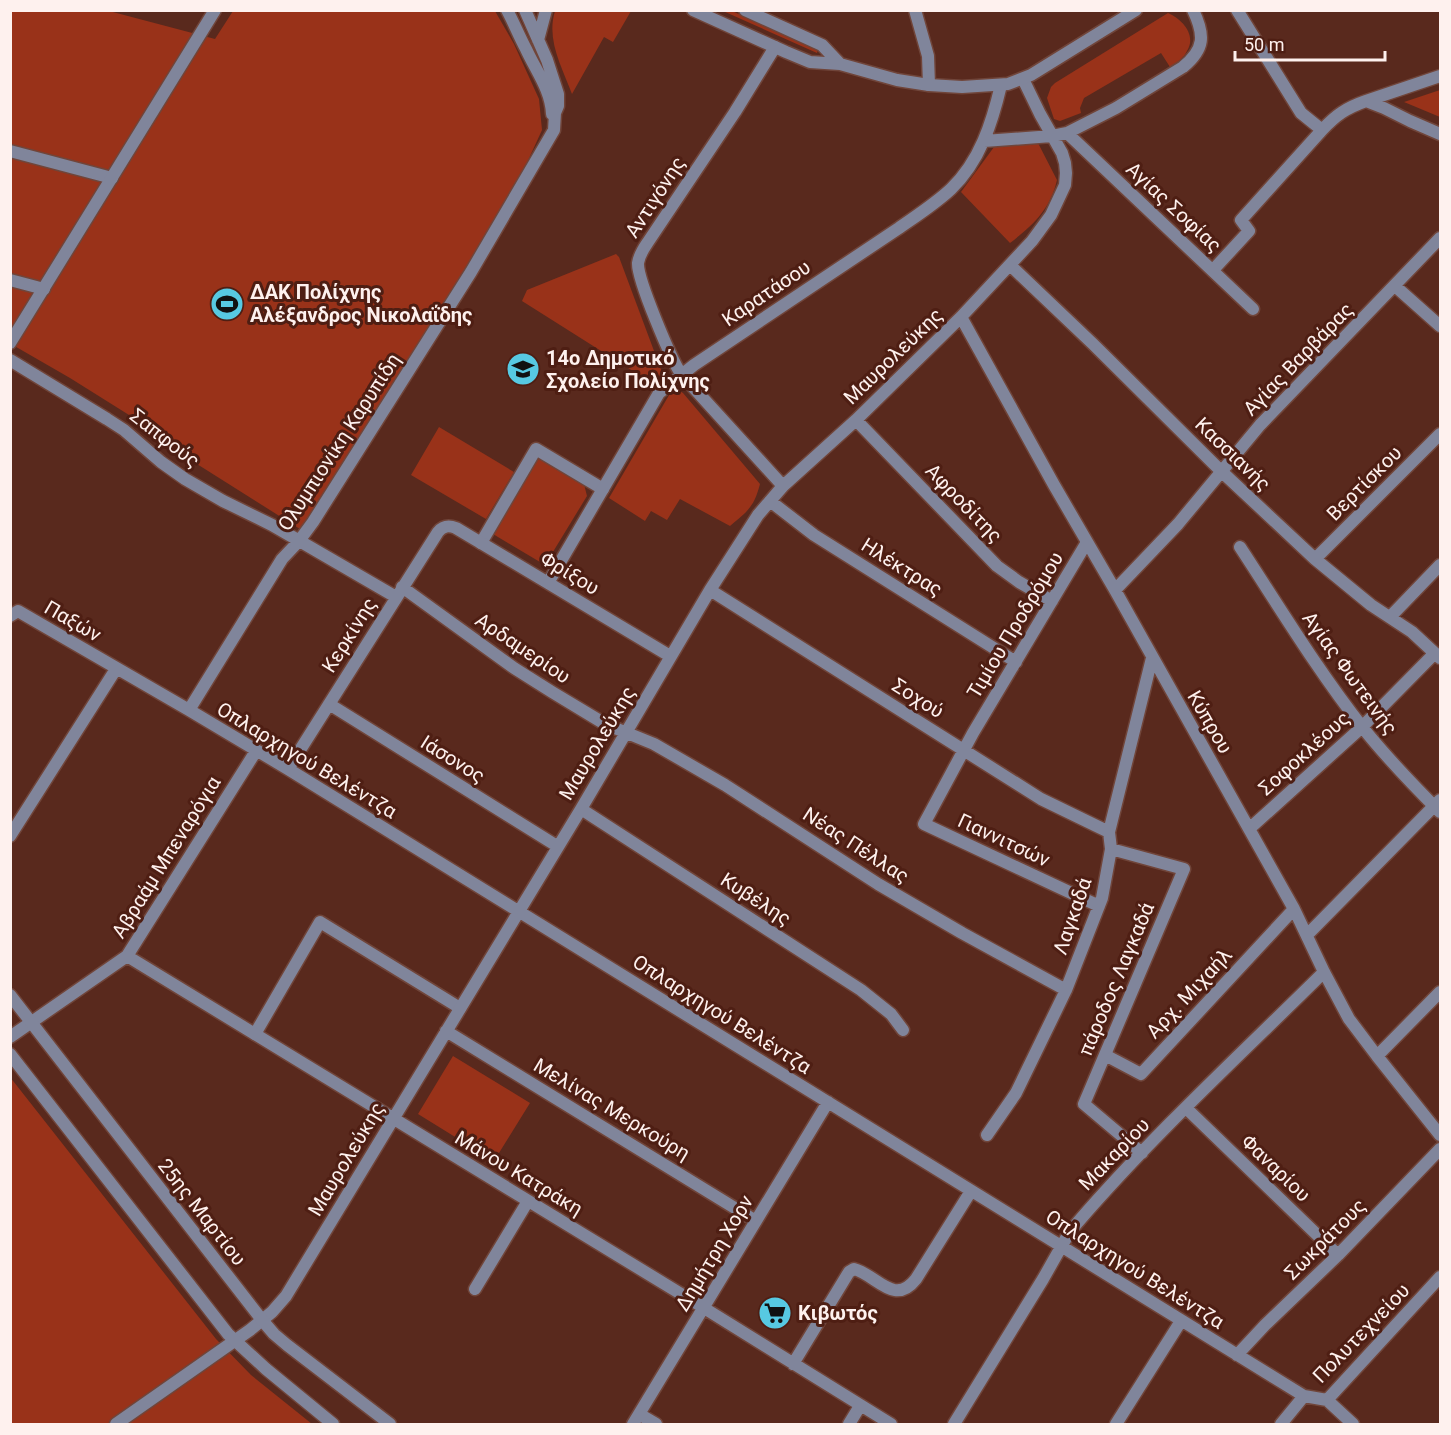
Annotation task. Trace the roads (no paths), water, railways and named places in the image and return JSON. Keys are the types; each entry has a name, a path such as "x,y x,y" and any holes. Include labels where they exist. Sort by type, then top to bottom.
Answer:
{"street":[{"path":"10,343 215,10"},
{"path":"507,10 547,89 554,130"},
{"name":"Ολυμπιονίκη Καρυπίδη","path":"189,710 282,559 313,522 471,272 554,130 558,94 525,10"},
{"path":"538,40 546,10"},
{"path":"693,10 810,62 840,64 897,80 962,87 1001,85 1023,79 1053,63 1136,10"},
{"path":"745,10 822,45 840,64"},
{"path":"915,10 928,56 929,85"},
{"path":"984,141 1067,133 1116,108 1183,68 1191,61 1201,44 1200,27 1193,10"},
{"path":"1236,10 1302,113 1322,130"},
{"name":"Αντιγόνης","path":"775,47 735,112 643,250 639,260 639,270 671,356 681,374 783,486"},
{"path":"1213,270 1249,231 1241,220 1336,116 1365,101 1440,76"},
{"name":"Μαυρολεύκης","path":"116,1425 235,1341 272,1312 286,1296 670,656 751,526 783,486 856,420 961,317 1045,224 1064,189 1065,163 1023,79"},
{"name":"Καρατάσου","path":"548,583 659,393 681,374 928,208 952,188 976,156 984,141 1001,85"},
{"path":"1365,101 1440,134"},
{"name":"Αγίας Σοφίας","path":"1067,133 1253,309"},
{"path":"10,151 112,178"},
{"name":"Αγίας Βαρβάρας","path":"1115,590 1178,524 1260,426 1440,238"},
{"name":"Κασσιανής","path":"1010,265 1221,471 1316,559 1371,605 1413,632 1438,656"},
{"path":"10,280 44,289"},
{"path":"1395,286 1440,326"},
{"name":"Κύπρου","path":"961,317 1249,829 1349,1019 1440,1135"},
{"name":"Σαπφούς","path":"10,360 116,424 185,479 299,541"},
{"name":"Αφροδίτης","path":"856,420 997,566 1052,601"},
{"name":"Βερτίσκου","path":"1316,559 1440,434"},
{"path":"481,543 536,449 603,489"},
{"name":"Ηλέκτρας","path":"770,501 814,535 1016,662"},
{"name":"Φρίξου","path":"448,526 481,543 670,656"},
{"name":"Κερκίνης","path":"288,769 438,532 448,526"},
{"name":"Αρδαμερίου","path":"299,541 399,592 514,668 605,724 626,732"},
{"name":"Τιμίου Προδρόμου","path":"924,824 964,750 1087,542"},
{"name":"Αγίας Φωτεινής","path":"1240,547 1312,657 1362,726 1390,760 1438,806"},
{"path":"1390,617 1440,565"},
{"name":"Σοχού","path":"710,590 1041,799 1109,832"},
{"name":"Παξών","path":"10,616 18,611 116,669"},
{"name":"Σοφοκλέους","path":"1249,829 1438,656"},
{"name":"Λαγκαδά","path":"987,1135 1016,1093 1066,990 1102,898 1111,849 1109,832 1152,658"},
{"path":"10,836 116,669"},
{"name":"Οπλαρχηγού Βελέντζα","path":"116,669 288,769 1304,1396"},
{"name":"Ιάσoνος","path":"329,704 557,846"},
{"name":"Νέας Πέλλας","path":"626,732 654,744 725,785 894,894 1066,990"},
{"name":"Αβραάμ Μπεναρόγια","path":"10,1038 127,956 256,751"},
{"path":"1306,934 1438,806"},
{"name":"Κυβέλης","path":"580,808 861,990 891,1014 903,1030"},
{"name":"Γιαννιτσών","path":"924,824 1099,906"},
{"name":"πάροδος Λαγκαδά","path":"1111,849 1184,869 1084,1104 1142,1153"},
{"name":"Αρχ. Μιχαήλ","path":"1105,1055 1141,1074 1293,909"},
{"path":"255,1035 320,922 460,1008"},
{"name":"Μάνου Κατράκη","path":"127,956 704,1308 891,1425"},
{"name":"Μακαρίου","path":"954,1425 1061,1246 1078,1222 1186,1108 1324,972"},
{"path":"1377,1056 1440,992"},
{"name":"25ης Μαρτίου","path":"10,995 274,1334 390,1425"},
{"name":"Μελίνας Μερκούρη","path":"446,1031 756,1221"},
{"path":"10,1054 215,1319 235,1341 333,1425"},
{"name":"Δημήτρη Χορν","path":"636,1419 828,1102"},
{"name":"Φαναρίου","path":"1186,1108 1338,1256"},
{"name":"Σωκράτους","path":"1237,1355 1265,1325 1338,1256 1440,1149"},
{"path":"792,1364 849,1272 854,1269 860,1271 893,1290 899,1291 907,1288 916,1279 971,1191"},
{"path":"475,1289 528,1201"},
{"name":"Πολυτεχνείου","path":"1281,1425 1304,1396 1327,1400 1440,1277"},
{"path":"1116,1425 1181,1321"},
{"path":"1327,1400 1353,1425"},
{"path":"849,1425 860,1406"},
{"path":"636,1419 656,1425"}],"place":[{"name":"ΔΑΚ Πολίχνης Αλέξανδρος Νικολαΐδης","path":"227,304"},
{"name":"14ο Δημοτικό Σχολείο Πολίχνης","path":"523,369"},
{"name":"Κιβωτός","path":"775,1313"}]}
